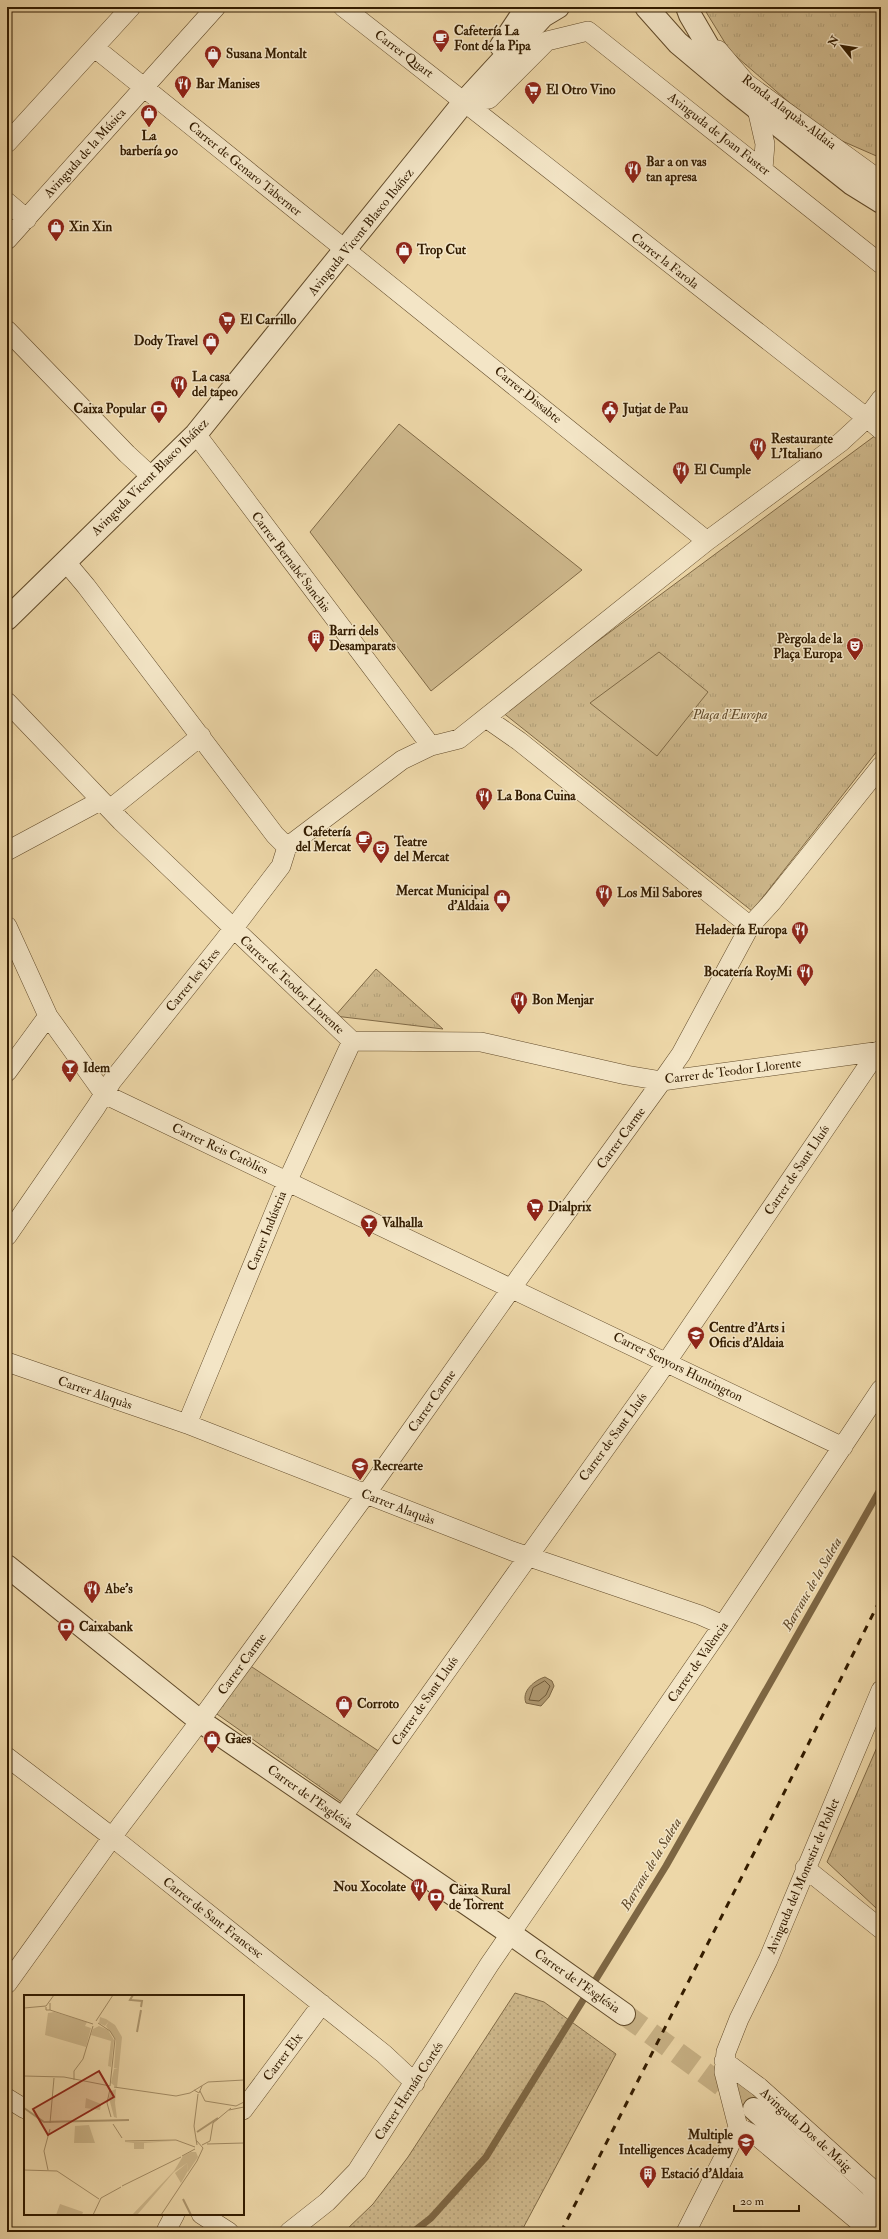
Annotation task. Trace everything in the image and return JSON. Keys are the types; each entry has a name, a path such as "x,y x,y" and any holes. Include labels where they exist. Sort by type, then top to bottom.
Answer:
{"street":[{"path":"7,143 132,7"},
{"name":"Avinguda de la Música","path":"7,240 216,7"},
{"name":"Carrer Quart","path":"343,7 464,102"},
{"name":"Avinguda Vicent Blasco Ibáñez","path":"464,102 527,7"},
{"name":"Avinguda Vicent Blasco Ibáñez","path":"7,619 196,434 347,250 464,102 543,16 558,7"},
{"name":"Ronda Alaquàs-Aldaia","path":"646,7 678,43 734,90 852,184 881,202"},
{"name":"Ronda Alaquàs-Aldaia","path":"689,11 734,90"},
{"name":"Ronda Alaquàs-Aldaia","path":"689,11 746,83 881,181"},
{"name":"Avinguda de Joan Fuster","path":"464,102 489,99 548,41 588,31 881,264"},
{"path":"95,48 144,87"},
{"name":"Carrer de Genaro Taberner","path":"144,87 347,250"},
{"name":"Carrer la Farola","path":"464,102 874,424"},
{"name":"Ronda Alaquàs-Aldaia","path":"757,109 765,144 763,169"},
{"path":"7,202 27,219"},
{"name":"Carrer Dissabte","path":"347,250 708,541"},
{"path":"7,330 127,454 152,477"},
{"path":"65,561 201,736 275,835 287,847 402,760 431,746 459,739 708,541 841,442 874,424 881,399"},
{"name":"Carrer Bernabé Sanchis","path":"196,434 431,746"},
{"name":"Carrer de Teodor Llorente","path":"7,702 105,805 352,1041 481,1042 626,1075 662,1081 880,1051"},
{"path":"486,718 519,741 750,926"},
{"path":"7,851 105,805 201,736"},
{"path":"662,1081 681,1054 750,926 772,902 881,766"},
{"name":"Carrer les Eres","path":"7,1236 112,1081 224,942 281,866 287,847"},
{"name":"Carrer Reis Catòlics","path":"7,926 48,1016 104,1094 513,1288"},
{"path":"7,1072 48,1016"},
{"name":"Carrer Indústria","path":"187,1424 287,1182 352,1041"},
{"name":"Carrer de Sant Lluís","path":"342,1819 667,1361 880,1051"},
{"name":"Carrer Carme","path":"7,1984 112,1837 200,1721 366,1494 662,1081"},
{"name":"Carrer Senyors Huntington","path":"513,1288 526,1296 667,1361 843,1447"},
{"name":"Carrer Alaquàs","path":"7,1362 187,1424 527,1557 700,1615 723,1625"},
{"name":"Carrer de València","path":"511,1934 723,1625 881,1388"},
{"name":"Carrer de l'Església","path":"7,1566 200,1721 511,1934 624,2014"},
{"name":"Avinguda del Monestir de Poblet","path":"724,2061 739,2019 768,1960 881,1690"},
{"name":"Carrer de Sant Francesc","path":"7,1757 112,1837 322,2004 384,2054 415,2083"},
{"path":"806,1868 881,1929"},
{"name":"Carrer Hernán Cortés","path":"289,2232 327,2202 357,2171 511,1934"},
{"name":"Carrer Elx","path":"244,2109 322,2004"},
{"path":"686,2232 738,2127 726,2083 724,2061"},
{"name":"Avinguda Dos de Maig","path":"724,2061 759,2086 879,2197"},
{"path":"7,2098 24,2108"},
{"name":"Avinguda Dos de Maig","path":"754,2109 881,2225"},
{"path":"738,2127 758,2137 858,2220 875,2232"},
{"path":"168,2232 167,2229 174,2215"},
{"path":"203,2215 229,2232"}],"green space":[{"path":"703,7 881,7 881,158 833,137 791,104 730,51"},
{"path":"399,424 582,570 431,691 310,532"},
{"name":"Plaça d'Europa","path":"876,435 881,439 881,746 752,911 502,712"},
{"path":"659,652 708,692 657,756 590,703"},
{"path":"376,969 443,1029 335,1016"},
{"path":"249,1665 380,1752 343,1803 214,1712"},
{"path":"881,1738 881,1901 876,1908 827,1862"},
{"path":"515,1993 544,2002 616,2054 521,2232 344,2232 373,2204 408,2157"}],"water":[{"path":"545,1677 552,1681 554,1686 549,1697 541,1706 526,1703 525,1694 527,1690 533,1683"}],"waterway":[{"name":"Barranc de la Saleta","path":"413,2232 431,2218 486,2157 666,1866 881,1488"}],"tunnel":[{"path":"624,2014 754,2109"}],"railway":[{"path":"561,2232 759,1843 881,1598"}],"place":[{"name":"Cafetería La Font de la Pipa","path":"441,53"},
{"name":"Susana Montalt","path":"213,69"},
{"name":"Bar Manises","path":"183,99"},
{"name":"El Otro Vino","path":"533,105"},
{"name":"La barbería 90","path":"149,128"},
{"name":"Bar a on vas tan apresa","path":"633,184"},
{"name":"Xin Xin","path":"56,242"},
{"name":"Trop Cut","path":"404,265"},
{"name":"El Carrillo","path":"227,335"},
{"name":"Dody Travel","path":"211,356"},
{"name":"La casa del tapeo","path":"179,399"},
{"name":"Caixa Popular","path":"159,424"},
{"name":"Jutjat de Pau","path":"610,424"},
{"name":"Restaurante L'Italiano","path":"758,461"},
{"name":"El Cumple","path":"681,485"},
{"name":"Barri dels Desamparats","path":"316,653"},
{"name":"Pèrgola de la Plaça Europa","path":"855,661"},
{"name":"La Bona Cuina","path":"484,811"},
{"name":"Cafetería del Mercat","path":"364,854"},
{"name":"Teatre del Mercat","path":"381,864"},
{"name":"Los Mil Sabores","path":"604,908"},
{"name":"Mercat Municipal d'Aldaia","path":"502,913"},
{"name":"Heladería Europa","path":"800,945"},
{"name":"Bocatería RoyMi","path":"805,987"},
{"name":"Bon Menjar","path":"519,1015"},
{"name":"Idem","path":"70,1083"},
{"name":"Dialprix","path":"535,1222"},
{"name":"Valhalla","path":"369,1238"},
{"name":"Centre d'Arts i Oficis d'Aldaia","path":"696,1350"},
{"name":"Recrearte","path":"360,1481"},
{"name":"Abe's","path":"92,1604"},
{"name":"Caixabank","path":"66,1642"},
{"name":"Corroto","path":"344,1719"},
{"name":"Gaes","path":"212,1754"},
{"name":"Nou Xocolate","path":"419,1902"},
{"name":"Caixa Rural de Torrent","path":"436,1912"},
{"name":"Multiple Intelligences Academy","path":"746,2157"},
{"name":"Estació d'Aldaia","path":"648,2189"}]}
